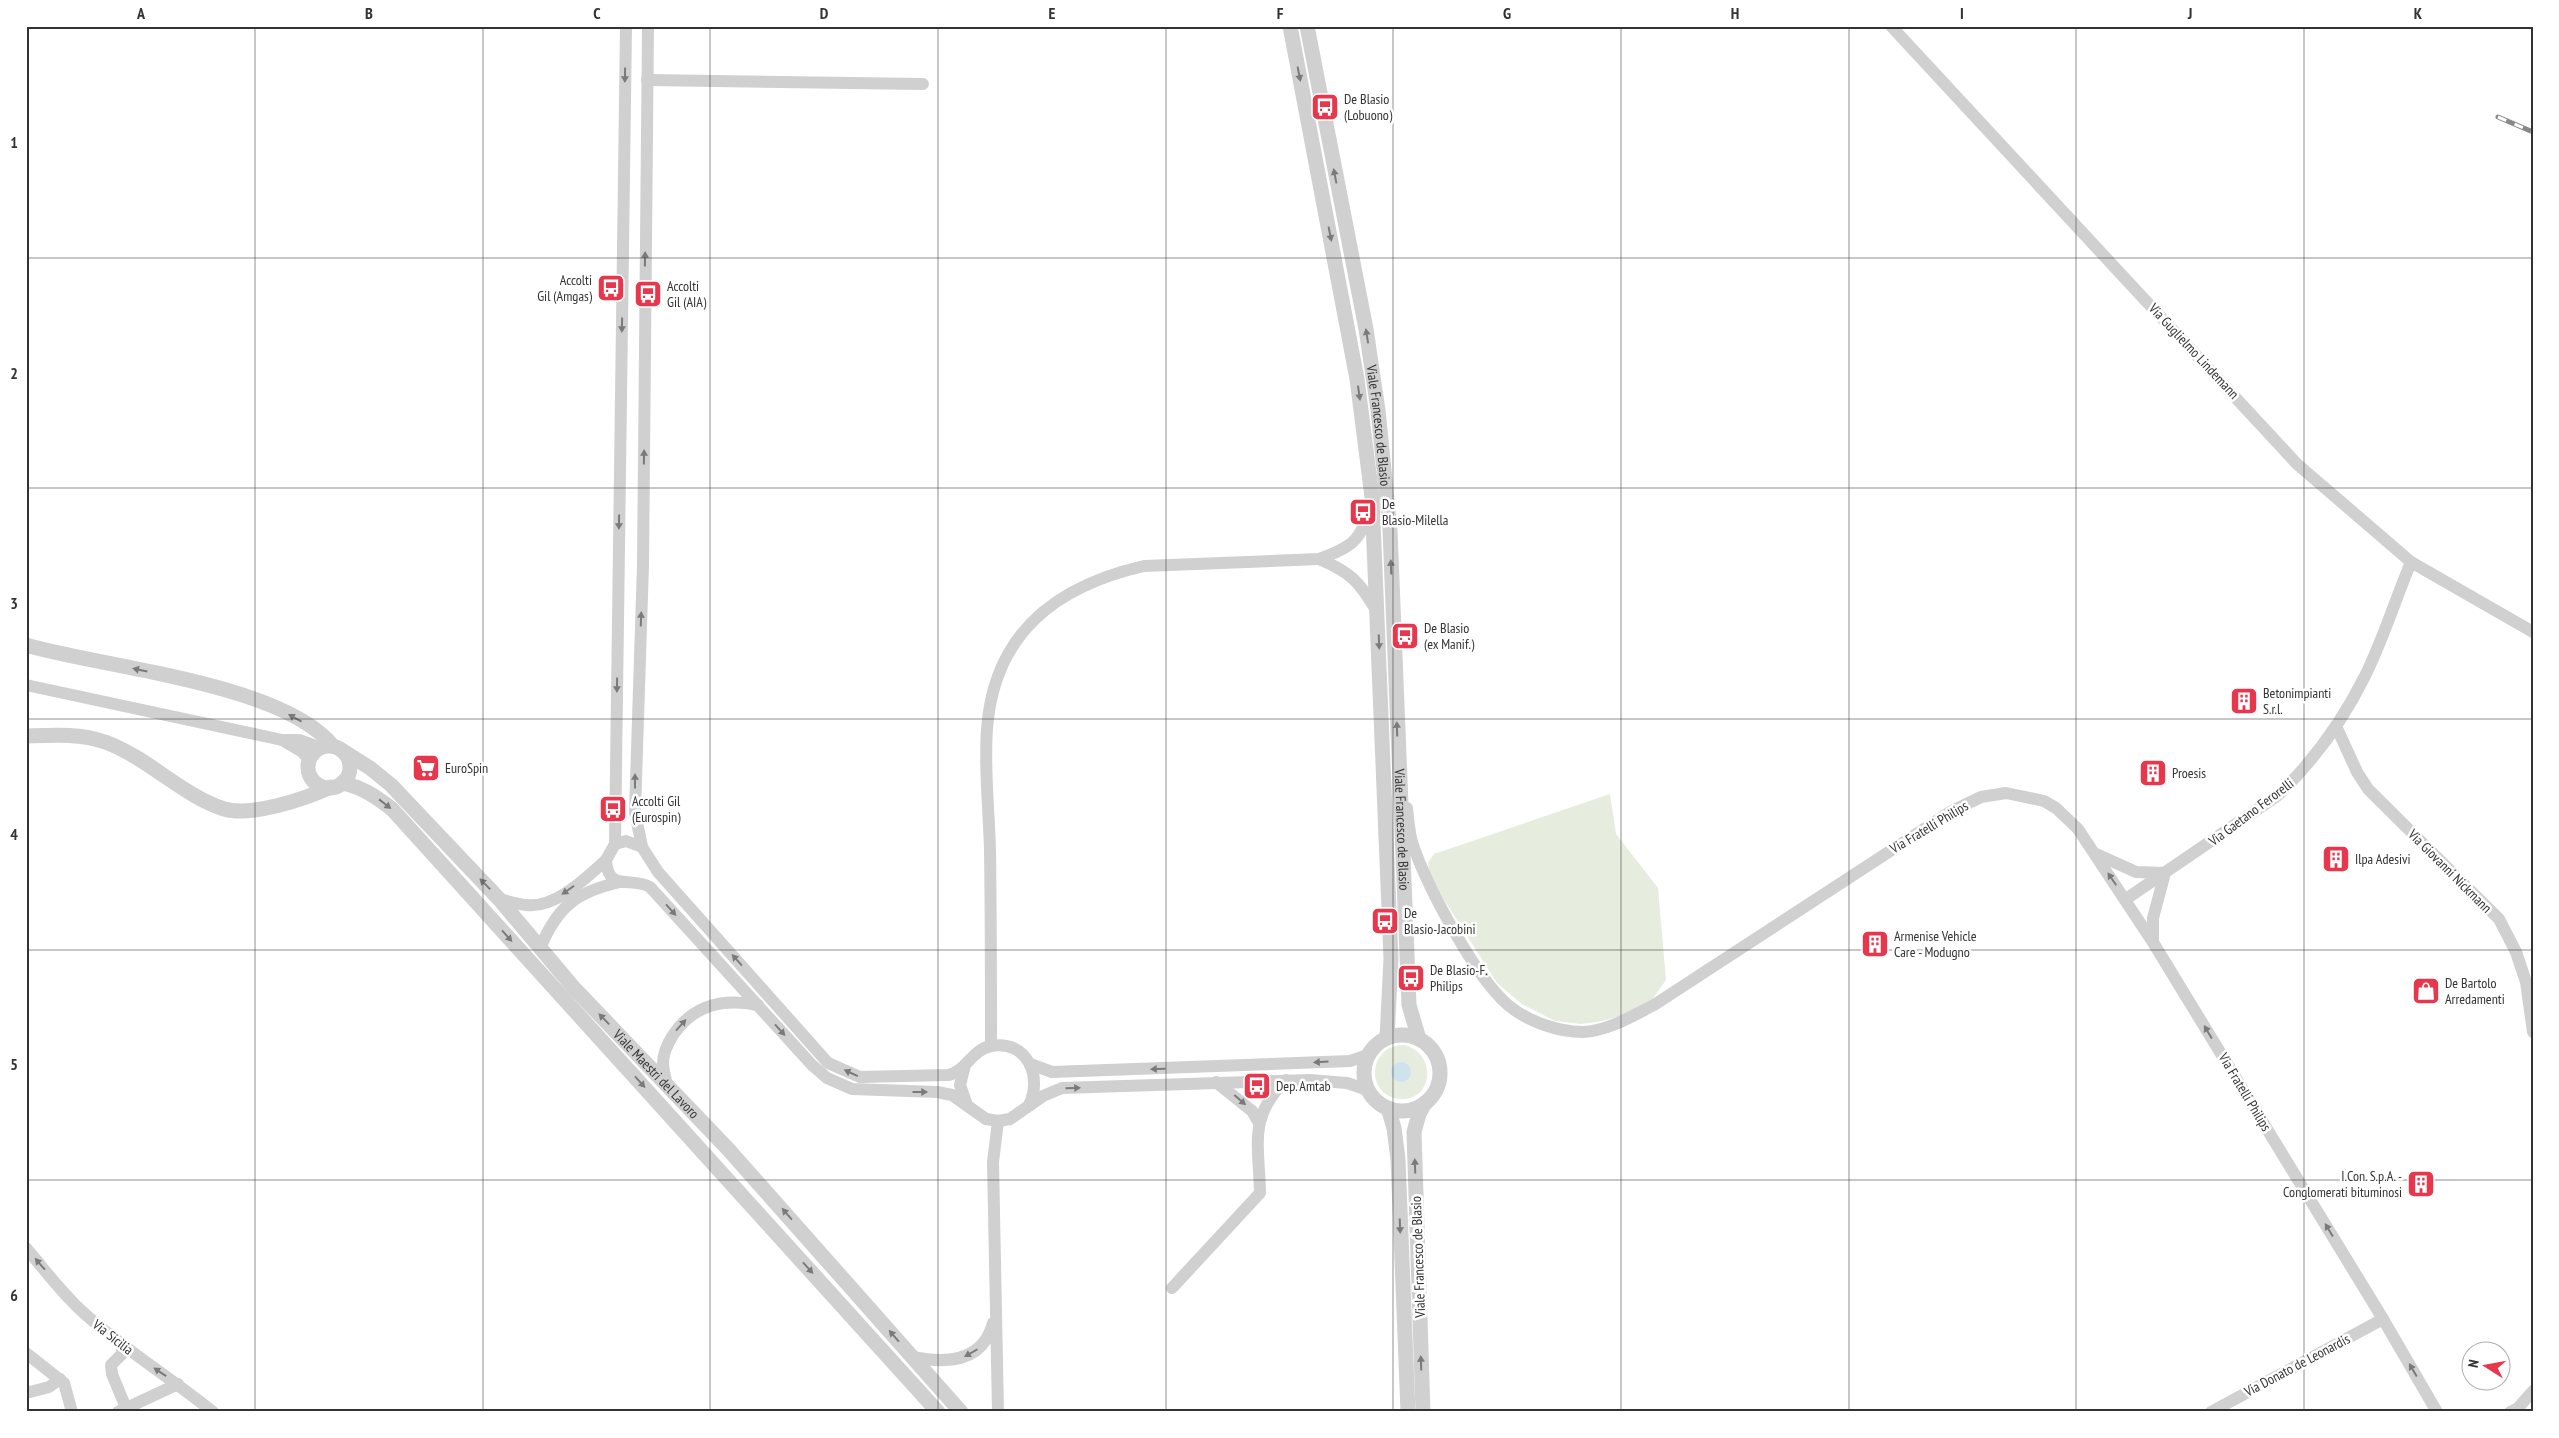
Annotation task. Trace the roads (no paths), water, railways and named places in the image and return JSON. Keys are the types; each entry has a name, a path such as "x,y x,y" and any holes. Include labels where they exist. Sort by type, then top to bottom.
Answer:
{"street":[{"path":"499,899 527,905 544,904 584,879 606,860 615,844 626,26"},
{"path":"648,26 643,565 635,768 635,812 642,847 648,859 828,1063 860,1078 948,1075 957,1073 972,1056 991,1046 1014,1049 1030,1064 1052,1072 1350,1061 1368,1055"},
{"name":"Viale Francesco de Blasio","path":"1290,26 1356,371 1372,497 1391,958 1388,1038"},
{"name":"Viale Francesco de Blasio","path":"1307,26 1366,329 1378,410 1390,530 1409,1005 1419,1039"},
{"name":"Via Guglielmo Lindemann","path":"1891,26 2086,234 2297,464 2411,562 2533,632"},
{"path":"647,80 923,84"},
{"path":"991,1046 987,729 998,675 1021,634 1034,620 1071,590 1121,571 1144,566 1319,559 1341,551 1356,540 1363,531 1372,497"},
{"path":"1319,559 1352,576 1364,589 1378,614"},
{"name":"Via Gaetano Ferorelli","path":"2126,900 2277,796 2297,777 2336,726 2366,675 2411,562"},
{"path":"28,645 196,682 259,701 325,736 332,748"},
{"path":"26,686 282,740 299,740 332,748 345,754 350,764 350,771 336,785 316,794 252,811 225,809 106,742 87,736 26,736"},
{"name":"Via Giovanni Nickmann","path":"2336,726 2357,772 2368,789 2499,919 2516,952 2526,982 2533,1032"},
{"path":"282,740 301,750 310,760 310,774 316,782 336,785"},
{"path":"310,760 332,748"},
{"name":"Viale Maestri del Lavoro","path":"332,748 370,768 391,785 499,899 574,988 781,1207 961,1412"},
{"name":"Via Fratelli Philips","path":"1398,756 1412,841 1438,900 1492,990 1510,1006 1553,1028 1583,1032 1617,1024 1654,1005 1950,812 1981,797 2006,794 2044,801 2056,808 2078,829 2154,944 2383,1319 2437,1412"},
{"name":"Viale Maestri del Lavoro","path":"336,785 356,786 369,792 392,809 938,1412"},
{"path":"615,844 632,841 642,847"},
{"path":"2094,853 2136,872 2165,873 2153,918 2154,944"},
{"path":"634,882 645,874 648,859"},
{"path":"606,860 609,874 620,882"},
{"path":"540,948 547,930 565,905 583,893 620,882 642,882 650,887 812,1065 827,1078 852,1089 868,1092 937,1092 952,1095 986,1119 998,1121 1010,1119 1020,1114 1029,1105 1062,1088 1286,1080 1347,1083 1368,1090"},
{"path":"668,1086 663,1062 667,1044 690,1015 703,1008 722,1002 738,1001 758,1006"},
{"path":"1403,1035 1419,1039 1435,1054 1439,1064 1437,1086 1425,1104 1407,1110 1388,1108 1373,1098 1368,1090 1364,1078 1364,1066 1368,1055 1376,1045 1388,1038 1403,1035"},
{"path":"1029,1105 1036,1085 1030,1064"},
{"path":"965,1065 960,1085 967,1104"},
{"path":"1172,1288 1260,1193 1259,1123 1262,1110 1272,1094 1286,1080"},
{"path":"1216,1082 1252,1111 1259,1123"},
{"name":"Viale Francesco de Blasio","path":"1423,1412 1414,1132 1418,1114 1425,1104"},
{"name":"Viale Francesco de Blasio","path":"1388,1108 1394,1128 1398,1159 1408,1412"},
{"path":"998,1121 993,1162 998,1412"},
{"name":"Via Sicilia","path":"26,1248 83,1313 122,1346 178,1384 213,1412"},
{"path":"913,1358 934,1362 952,1361 966,1356 978,1348 990,1335 996,1314"},
{"name":"Via Donato de Leonardis","path":"2211,1412 2383,1319"},
{"path":"122,1346 122,1354 111,1365 122,1410 178,1384"},
{"path":"26,1353 60,1379 68,1390 72,1412"},
{"path":"26,1393 49,1387 60,1379"},
{"path":"2510,1412 2533,1391"},
{"path":"192,1412 200,1401"}],"water":[{"path":"1401,1062 1408,1065 1411,1072 1408,1079 1401,1082 1394,1079 1391,1072 1394,1065"}],"railway":[{"path":"2498,117 2533,132"}],"place":[{"name":"De Blasio (Lobuono)","path":"1325,107"},
{"name":"Accolti Gil (Amgas)","path":"611,288"},
{"name":"Accolti Gil (AIA)","path":"648,294"},
{"name":"De Blasio-Milella","path":"1363,512"},
{"name":"De Blasio (ex Manif.)","path":"1405,636"},
{"name":"Betonimpianti S.r.l.","path":"2244,701"},
{"name":"EuroSpin","path":"426,768"},
{"name":"Proesis","path":"2153,773"},
{"name":"Accolti Gil (Eurospin)","path":"613,809"},
{"name":"Ilpa Adesivi","path":"2336,859"},
{"name":"De Blasio-Jacobini","path":"1385,921"},
{"name":"Armenise Vehicle Care - Modugno","path":"1875,944"},
{"name":"De Blasio-F. Philips","path":"1411,978"},
{"name":"De Bartolo Arredamenti","path":"2426,991"},
{"name":"Dep. Amtab","path":"1257,1086"},
{"name":"I.Con. S.p.A. - Conglomerati bituminosi","path":"2421,1184"}]}
